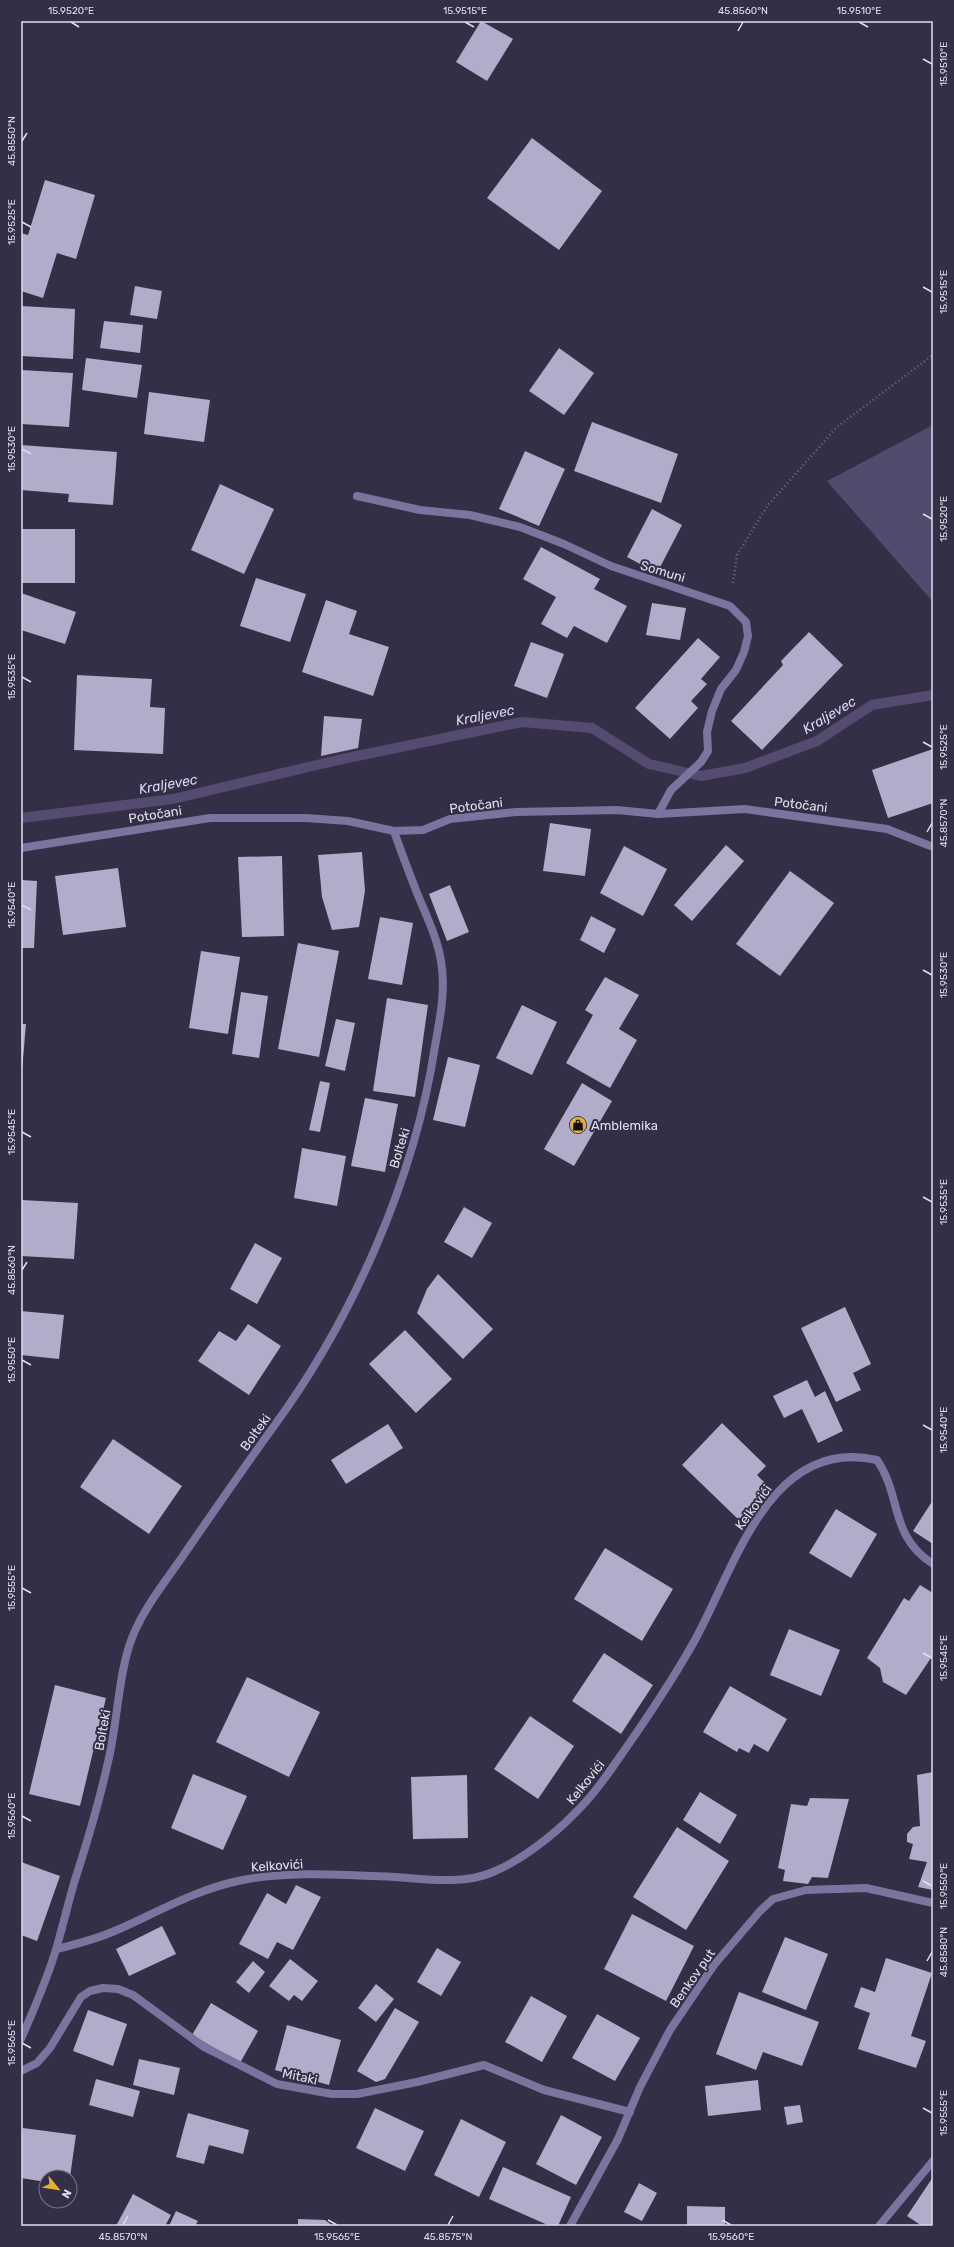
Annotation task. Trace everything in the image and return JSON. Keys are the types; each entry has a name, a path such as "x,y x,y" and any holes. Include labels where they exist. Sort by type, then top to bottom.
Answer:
{"street":[{"name":"Somuni","path":"357,496 420,510 470,515 520,527 626,572 730,606 746,622 748,636 744,652 736,670 721,689 712,711 707,732 708,751 701,762 671,790 658,814"},
{"name":"Potočani","path":"21,848 210,818 306,818 348,821 394,831 423,830 450,819 516,812 617,810 658,814 745,809 887,829 933,847"},
{"name":"Bolteki","path":"21,2039 57,1948 108,1765 116,1728 126,1659 133,1635 154,1596 283,1414 340,1320 394,1205 408,1161 431,1074 442,1008 442,982 441,961 431,927 405,863 394,831"},
{"name":"Kelkovići","path":"57,1948 89,1941 206,1891 234,1882 258,1877 321,1874 466,1879 492,1873 514,1861 549,1836 574,1815 616,1762 693,1645 750,1530 771,1499 790,1480 807,1468 847,1456 877,1460 884,1469 901,1527 910,1544 933,1564"},
{"name":"Benkov put","path":"570,2226 618,2139 654,2058 686,2006 714,1965 760,1911 773,1899 806,1890 866,1888 933,1902"},
{"name":"Mitaki","path":"21,2071 37,2063 50,2048 81,1997 90,1991 118,1989 133,1995 204,2047 278,2084 332,2094 357,2094 417,2082 484,2065 544,2090 630,2112"},
{"path":"879,2226 933,2161"}],"path":[{"path":"730,606 737,555 768,505 837,427 933,355"}],"shaded area":[{"path":"933,425 933,602 827,481"}],"building":[{"path":"481,21 513,39 487,81 456,62"},
{"path":"532,138 602,191 559,250 487,198"},
{"path":"45,180 95,195 76,259 57,253 43,298 21,291 21,233 28,235"},
{"path":"135,286 162,291 157,319 130,315"},
{"path":"21,306 75,309 73,359 21,356"},
{"path":"104,321 143,325 140,353 100,348"},
{"path":"559,348 594,373 564,415 529,391"},
{"path":"86,358 142,365 137,398 82,390"},
{"path":"21,370 73,373 69,427 21,424"},
{"path":"149,392 210,400 204,442 144,434"},
{"path":"592,422 678,454 661,503 574,471"},
{"path":"21,445 117,452 113,505 68,502 69,494 21,490"},
{"path":"525,451 565,469 539,526 499,509"},
{"path":"220,484 274,509 244,574 191,550"},
{"path":"652,509 682,525 657,573 627,557"},
{"path":"21,529 75,529 75,583 21,583"},
{"path":"541,547 600,579 594,589 627,606 607,643 574,626 567,638 541,624 556,597 523,579"},
{"path":"256,578 306,594 290,642 240,626"},
{"path":"21,593 76,612 65,644 21,630"},
{"path":"326,600 357,611 349,634 389,647 373,696 302,672"},
{"path":"652,603 686,608 680,640 646,635"},
{"path":"809,632 843,665 762,750 731,721 783,665 781,661"},
{"path":"698,638 720,657 701,679 707,684 691,701 698,708 670,739 635,708"},
{"path":"531,642 564,654 547,698 514,686"},
{"path":"77,675 152,679 150,707 165,708 163,754 74,750"},
{"path":"324,716 362,719 358,748 321,756"},
{"path":"933,749 933,803 888,818 872,770"},
{"path":"550,823 591,829 585,876 543,871"},
{"path":"726,845 744,861 692,921 674,905"},
{"path":"624,846 667,869 643,916 600,893"},
{"path":"362,852 365,891 359,927 332,930 322,897 318,855"},
{"path":"282,856 284,936 242,937 238,857"},
{"path":"118,868 126,927 63,935 55,876"},
{"path":"790,871 834,903 780,976 736,944"},
{"path":"21,880 37,881 34,948 21,948"},
{"path":"450,885 469,932 447,941 429,894"},
{"path":"591,916 616,929 604,953 580,940"},
{"path":"380,917 413,923 402,985 368,979"},
{"path":"298,943 339,951 319,1057 278,1049"},
{"path":"201,951 240,957 228,1034 189,1028"},
{"path":"605,977 639,995 619,1029 637,1040 610,1088 566,1063 593,1015 585,1010"},
{"path":"241,992 268,996 259,1058 232,1054"},
{"path":"387,998 428,1005 415,1097 373,1091"},
{"path":"522,1005 557,1022 532,1075 496,1058"},
{"path":"336,1019 355,1023 345,1071 325,1066"},
{"path":"21,1024 26,1024 22,1071 21,1071"},
{"path":"448,1057 480,1065 465,1127 433,1120"},
{"path":"320,1081 330,1083 320,1132 309,1130"},
{"name":"Amblemika","path":"582,1083 612,1101 574,1166 544,1149"},
{"path":"365,1098 398,1104 385,1172 351,1166"},
{"path":"302,1148 346,1156 337,1206 294,1198"},
{"path":"21,1200 78,1203 74,1259 21,1256"},
{"path":"464,1207 492,1223 472,1258 444,1242"},
{"path":"255,1243 282,1258 257,1304 230,1289"},
{"path":"438,1274 493,1329 463,1359 417,1313 427,1289"},
{"path":"845,1307 871,1364 853,1373 861,1390 836,1402 801,1328"},
{"path":"21,1311 64,1315 59,1359 21,1355"},
{"path":"248,1324 281,1346 249,1395 198,1361 219,1331 236,1341"},
{"path":"405,1330 452,1379 416,1413 369,1364"},
{"path":"807,1380 815,1397 825,1391 843,1431 818,1443 802,1409 784,1418 773,1396"},
{"path":"722,1423 766,1466 757,1475 771,1489 740,1521 682,1465"},
{"path":"388,1424 403,1448 346,1484 331,1460"},
{"path":"113,1439 182,1486 149,1534 80,1487"},
{"path":"933,1500 933,1544 913,1531"},
{"path":"836,1509 877,1534 851,1578 809,1553"},
{"path":"605,1548 673,1589 642,1641 574,1599"},
{"path":"920,1585 933,1593 933,1655 906,1695 883,1682 880,1668 867,1658 904,1598 909,1601"},
{"path":"789,1629 840,1650 821,1696 770,1675"},
{"path":"604,1653 653,1685 621,1734 572,1701"},
{"path":"247,1677 320,1712 289,1777 216,1742"},
{"path":"55,1685 106,1698 80,1806 29,1794"},
{"path":"730,1686 787,1719 768,1752 754,1744 749,1753 739,1748 737,1752 703,1732"},
{"path":"530,1716 574,1746 538,1799 494,1769"},
{"path":"933,1772 933,1890 918,1887 927,1862 909,1859 913,1844 907,1842 907,1834 913,1827 920,1826 917,1775"},
{"path":"193,1774 247,1796 223,1850 171,1828"},
{"path":"467,1775 468,1838 413,1839 411,1777"},
{"path":"700,1792 737,1815 720,1844 683,1820"},
{"path":"810,1798 849,1799 828,1878 812,1877 808,1884 783,1881 785,1870 778,1868 791,1804 807,1806"},
{"path":"677,1827 729,1861 686,1930 633,1897"},
{"path":"21,1862 60,1876 37,1941 21,1935"},
{"path":"296,1885 321,1897 293,1950 277,1942 268,1959 239,1944 267,1893 286,1904"},
{"path":"632,1914 694,1946 666,2001 604,1969"},
{"path":"162,1926 176,1954 129,1976 116,1949"},
{"path":"785,1937 828,1954 806,2010 762,1992"},
{"path":"437,1948 461,1962 441,1996 417,1982"},
{"path":"886,1958 932,1973 911,2036 926,2041 916,2068 858,2049 870,2013 854,2007 861,1987 875,1992"},
{"path":"290,1959 318,1981 302,2001 294,1995 289,2001 269,1986"},
{"path":"253,1961 265,1972 249,1993 236,1982"},
{"path":"376,1984 394,1999 376,2022 358,2008"},
{"path":"739,1992 819,2022 802,2066 763,2052 756,2070 716,2054"},
{"path":"531,1996 567,2016 542,2062 505,2042"},
{"path":"211,2003 258,2031 240,2063 192,2035"},
{"path":"395,2008 419,2022 385,2079 376,2082 357,2071"},
{"path":"88,2010 127,2024 113,2066 73,2051"},
{"path":"597,2014 640,2038 615,2081 572,2058"},
{"path":"287,2025 341,2040 329,2085 275,2070"},
{"path":"139,2059 180,2068 174,2095 133,2085"},
{"path":"96,2079 140,2091 133,2117 89,2105"},
{"path":"758,2080 761,2110 708,2116 705,2086"},
{"path":"800,2105 803,2122 787,2125 784,2107"},
{"path":"375,2108 424,2131 405,2171 356,2148"},
{"path":"188,2113 249,2130 243,2154 209,2145 204,2164 176,2157"},
{"path":"561,2115 602,2137 576,2185 536,2164"},
{"path":"461,2119 506,2142 479,2197 434,2175"},
{"path":"23,2128 76,2135 71,2169 38,2169 38,2181 21,2178 21,2145"},
{"path":"503,2167 571,2197 558,2226 550,2226 489,2199"},
{"path":"933,2177 933,2226 922,2226 907,2216"},
{"path":"639,2183 657,2193 642,2221 624,2212"},
{"path":"133,2194 171,2215 165,2226 116,2226"},
{"path":"687,2206 725,2207 725,2225 687,2226"},
{"path":"176,2211 198,2221 195,2226 169,2226"},
{"path":"298,2219 325,2220 333,2226 298,2226"}],"waterway":[{"name":"Kraljevec","path":"21,818 173,799 338,760 522,722 592,728 649,764 701,776 745,768 817,741 872,705 933,695"}],"place":[{"name":"Amblemika","path":"578,1125"}]}
